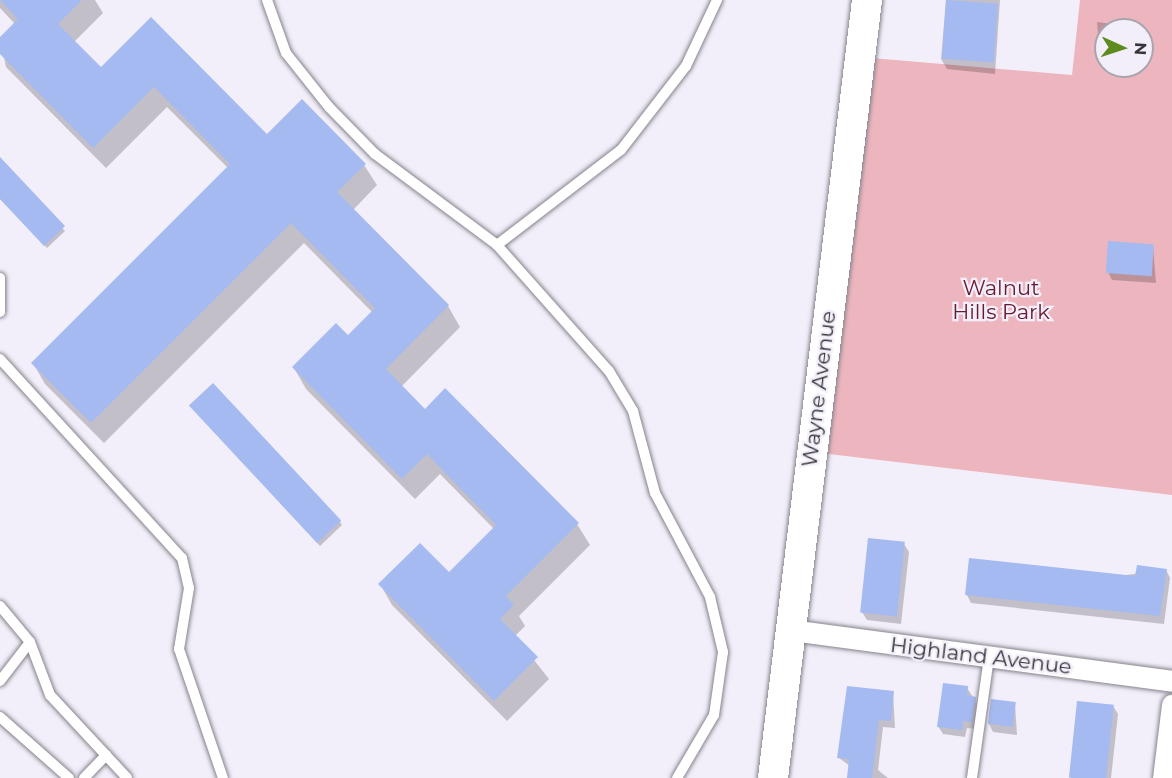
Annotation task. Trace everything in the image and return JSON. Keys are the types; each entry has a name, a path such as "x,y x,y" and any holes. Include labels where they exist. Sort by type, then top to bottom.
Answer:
{"main road":[{"name":"Wayne Avenue","path":"773,778 867,0"}],"street":[{"name":"Highland Avenue","path":"791,630 1172,681"},
{"path":"1163,778 1172,705"}],"lane":[{"path":"267,0 286,53 329,107 375,154 497,245 609,371 633,411 670,530 718,620 723,652 714,715 677,778"},
{"path":"497,245 621,150 686,66 717,0"},
{"path":"0,278 0,312"},
{"path":"0,358 182,558 189,588 179,649 223,778"},
{"path":"0,606 30,642 50,695 127,778"},
{"path":"0,681 30,642"},
{"path":"972,778 989,657"},
{"path":"0,717 69,778"},
{"path":"84,778 106,755"}],"green space":[{"name":"Walnut Hills Park","path":"1080,0 1172,0 1172,495 812,452 860,57 1072,75"}],"building":[{"path":"0,0 82,0 58,24 101,67 151,17 267,134 302,99 366,164 337,192 449,305 386,369 425,409 445,388 579,523 506,596 514,605 500,619 538,657 494,701 378,584 420,543 449,572 496,525 427,454 402,479 292,367 336,323 348,335 375,308 291,223 91,423 31,363 230,164 154,87 93,148 0,54 0,37 18,19"},
{"path":"946,0 998,4 994,62 942,59"},
{"path":"0,157 65,226 44,246 0,199"},
{"path":"1108,241 1154,244 1152,276 1106,273"},
{"path":"213,383 341,520 317,543 189,406"},
{"path":"868,538 905,542 897,616 860,613"},
{"path":"969,558 1135,576 1137,565 1167,569 1160,616 965,595"},
{"path":"943,683 968,686 967,695 976,697 972,722 963,721 962,730 937,727"},
{"path":"847,686 894,691 891,721 879,720 872,778 847,778 849,759 837,758"},
{"path":"991,699 1016,702 1013,727 988,724"},
{"path":"1077,701 1114,705 1106,778 1069,778"}]}
